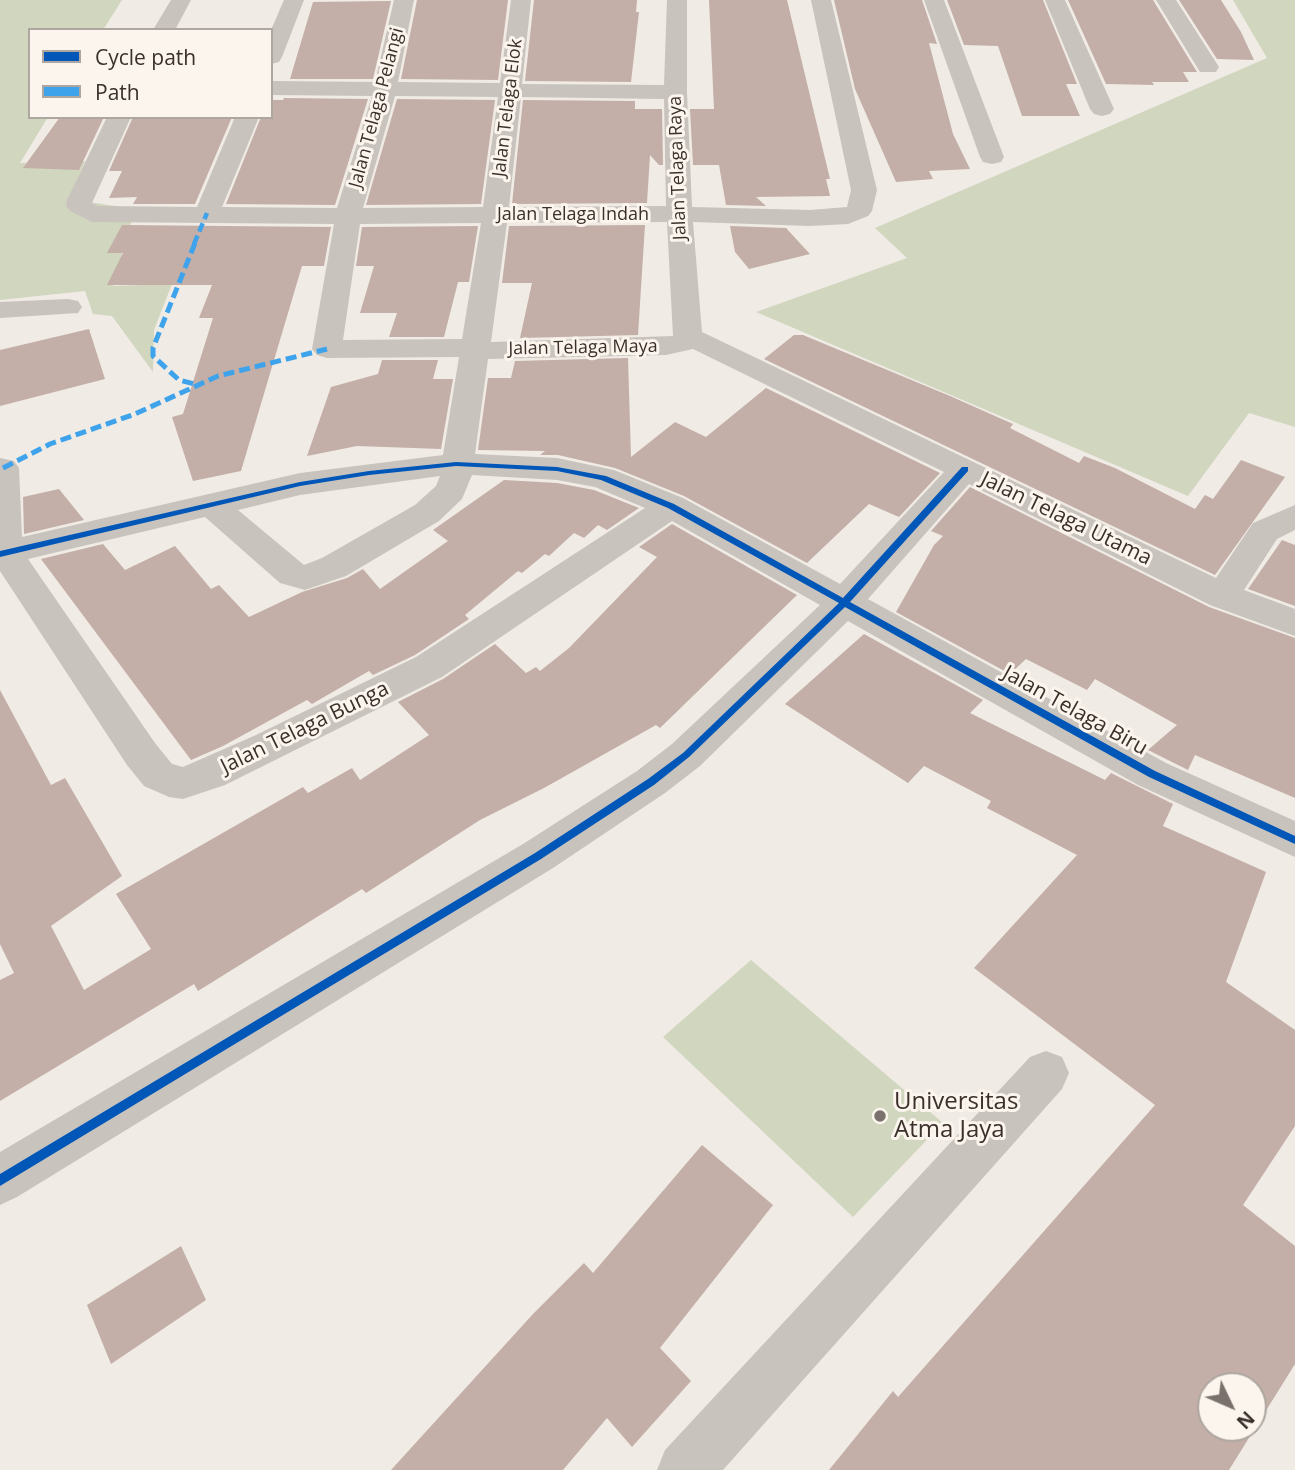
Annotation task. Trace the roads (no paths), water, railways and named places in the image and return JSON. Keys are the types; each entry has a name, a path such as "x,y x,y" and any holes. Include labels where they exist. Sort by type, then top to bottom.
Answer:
{"street":[{"path":"165,28 181,0"},
{"path":"273,52 294,0"},
{"name":"Jalan Telaga Pelangi","path":"404,0 385,90 348,216 327,349 474,349"},
{"name":"Jalan Telaga Elok","path":"211,505 292,573 305,578 334,567 427,513 450,491 456,477 495,216 522,0"},
{"name":"Jalan Telaga Raya","path":"677,0 675,92 679,214 688,336"},
{"name":"Jalan Telaga Indah","path":"118,119 80,200 79,206 92,214 679,214 810,218 848,216 859,211 864,190 821,0"},
{"path":"934,0 992,157"},
{"path":"1055,0 1102,109"},
{"path":"1166,0 1208,67"},
{"path":"273,88 675,92"},
{"path":"207,213 246,119"},
{"path":"0,310 68,307"},
{"name":"Jalan Telaga Maya","path":"474,349 677,345 688,336"},
{"name":"Jalan Telaga Utama","path":"688,336 1222,596 1295,624"},
{"name":"Jalan Telaga Biru","path":"3,554 300,484 369,473 456,464 557,469 603,478 671,506 1152,774 1295,841"},
{"path":"3,468 3,554"},
{"path":"0,1180 617,805 686,755 843,604 965,469"},
{"name":"Jalan Telaga Bunga","path":"3,554 141,754 158,775 169,781 183,783 211,774 258,752 429,667 671,506"},
{"path":"1222,596 1265,531 1295,516"},
{"path":"685,1470 1046,1073"}],"place":[{"name":"Universitas Atma Jaya","path":"880,1116"}]}
